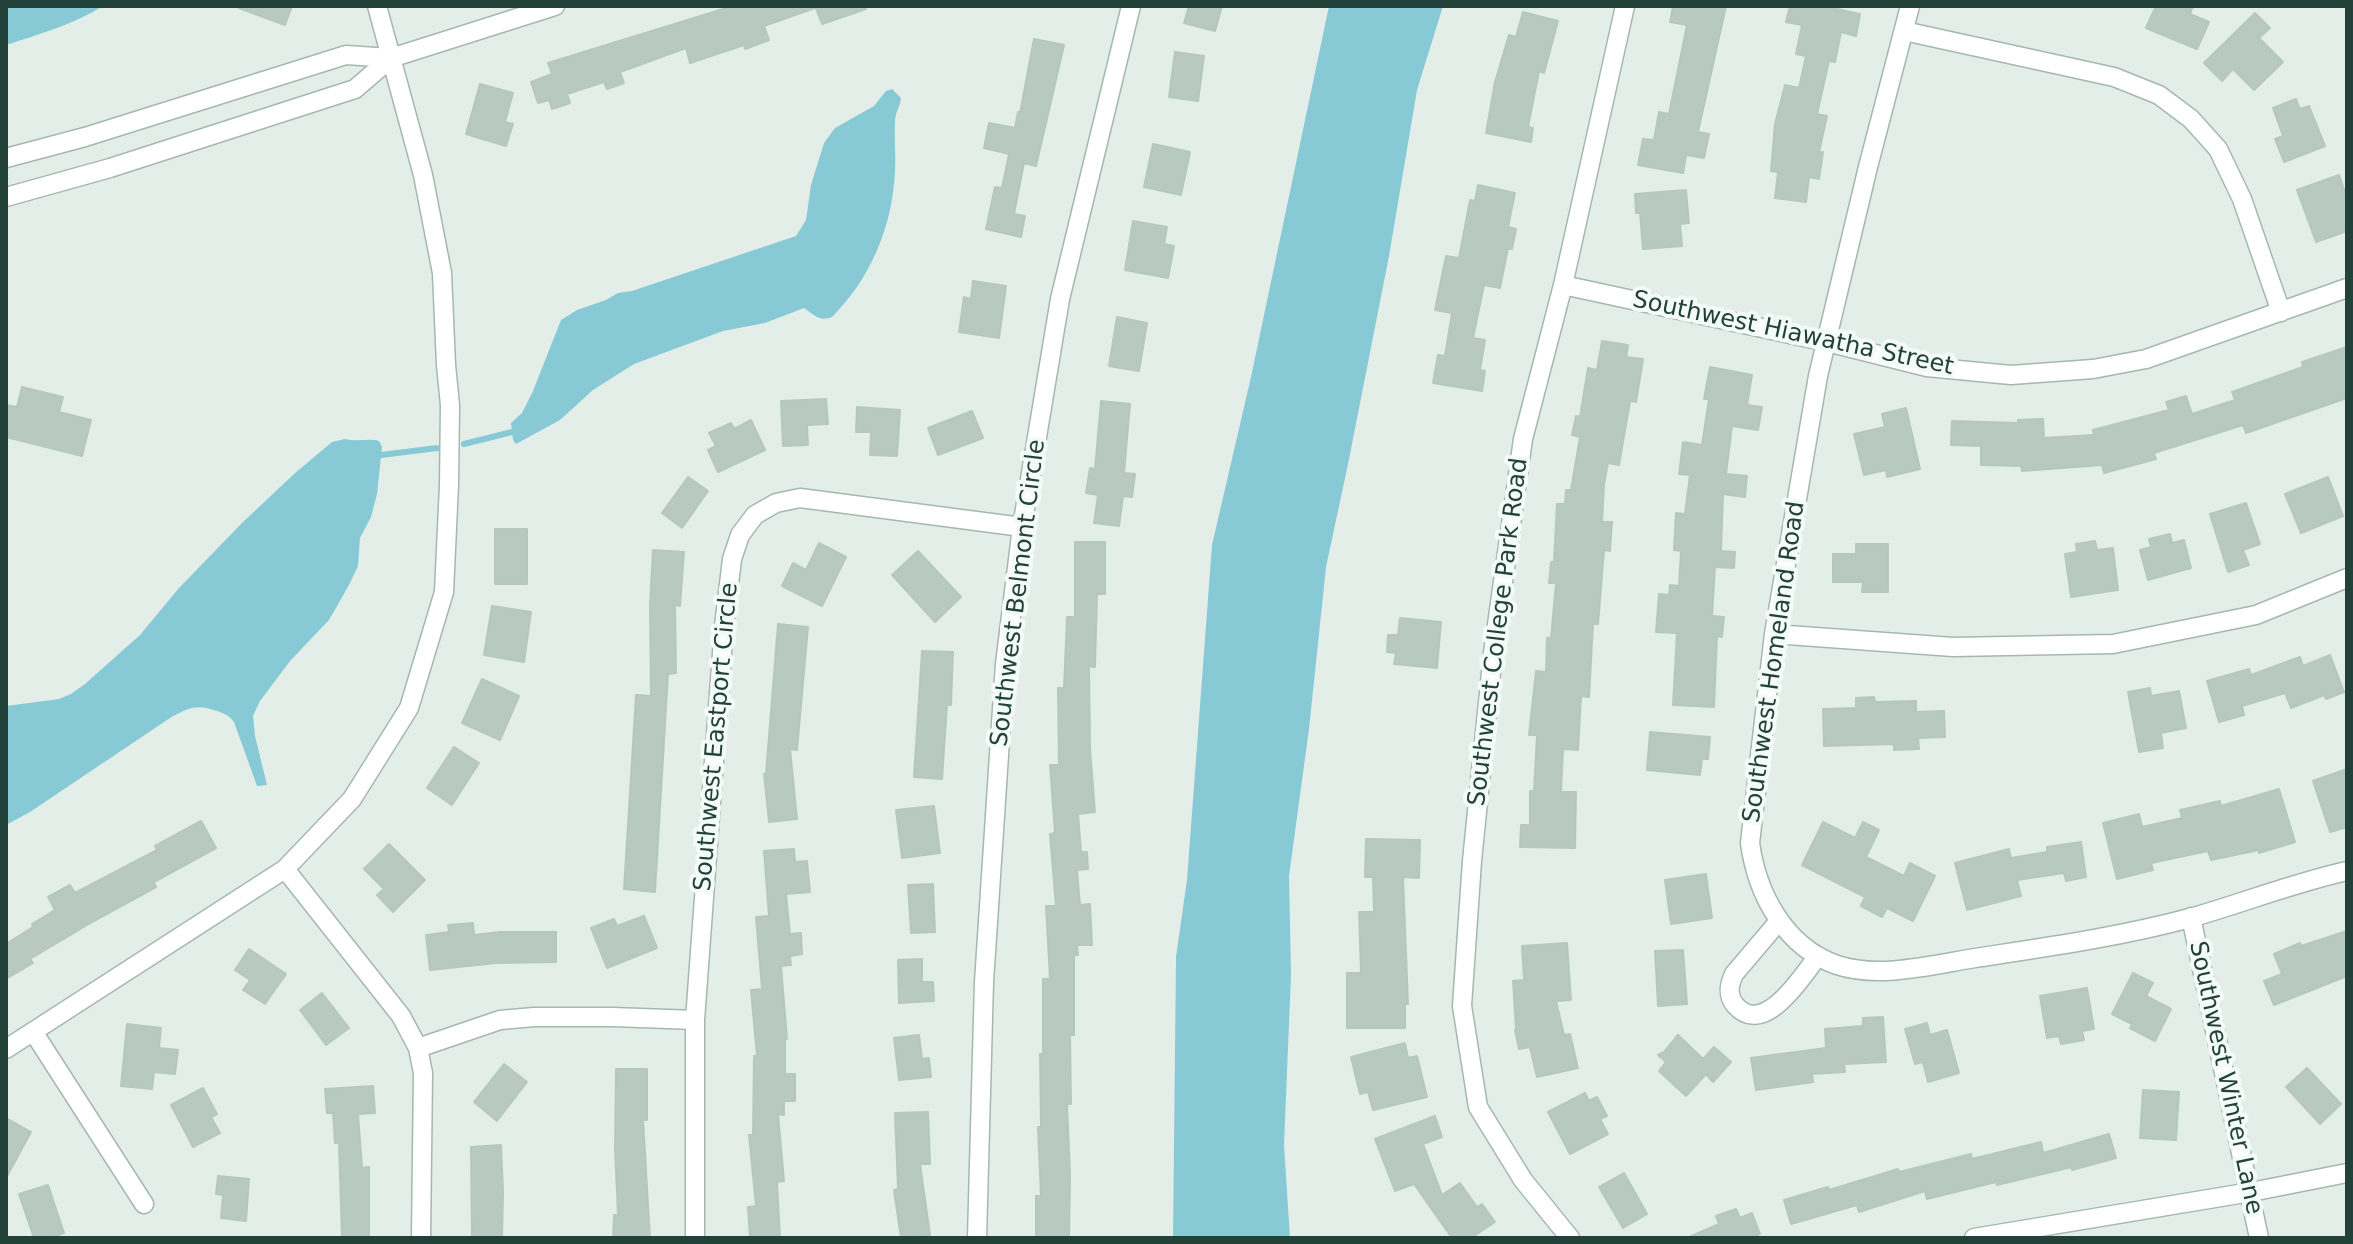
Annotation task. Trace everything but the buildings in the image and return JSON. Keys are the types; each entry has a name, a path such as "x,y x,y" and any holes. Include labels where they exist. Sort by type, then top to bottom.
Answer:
{"street":[{"path":"6,1049 285,869 352,799 409,708 444,592 450,405 442,273 423,175 377,6"},
{"path":"6,158 85,137 346,55 391,58 555,6"},
{"name":"Southwest Belmont Circle","path":"977,1238 986,950 1005,664 1022,527 1060,299 1131,6"},
{"name":"Southwest College Park Road","path":"1570,1238 1523,1180 1478,1107 1462,1006 1472,861 1495,638 1523,439 1563,285 1625,6"},
{"name":"Southwest Homeland Road","path":"1910,6 1818,376 1774,634 1750,843 1754,868 1766,901 1798,942 1818,956 1839,966 1885,972 2111,936 2191,917 2306,880 2347,871"},
{"path":"1904,31 2114,77 2159,95 2191,119 2218,149 2242,199 2281,312"},
{"path":"6,197 110,168 355,89 391,58"},
{"name":"Southwest Hiawatha Street","path":"1563,285 1827,342 1927,367 2011,375 2093,369 2146,359 2347,288"},
{"name":"Southwest Eastport Circle","path":"695,1238 695,1020 724,626 732,559 740,535 755,515 776,503 800,498 1022,527"},
{"path":"1774,634 1953,647 2113,644 2256,615 2347,578"},
{"path":"285,869 401,1016 418,1048 423,1073 421,1238"},
{"name":"Southwest Winter Lane","path":"2191,917 2259,1238"},
{"path":"1779,921 1734,974 1729,994 1734,1004 1749,1013 1759,1013 1779,1005 1818,956"},
{"path":"418,1048 500,1020 534,1017 695,1020"},
{"path":"34,1033 144,1204"},
{"path":"1974,1238 2347,1173"}],"water":[{"path":"6,6 103,6 68,24 6,45"},
{"path":"1329,6 1443,6 1417,90 1389,256 1326,567 1289,876 1291,975 1284,1145 1290,1238 1173,1238 1176,957 1187,880 1212,545 1251,377"},
{"path":"892,89 901,98 895,119 893,192 884,232 858,286 832,317 821,318 804,308 765,323 723,331 634,364 593,390 560,420 516,444 511,423 522,413 533,391 561,320 618,293 796,236 806,220 811,185 824,143 835,128 874,106 886,91"},
{"path":"345,439 379,441 382,447 377,494 371,517 360,538 358,566 349,585 329,620 290,661 260,701 253,716 267,785 257,786 234,722 225,714 195,708 173,716 6,825 6,706 59,699 85,684 140,635 179,588 294,474 332,442"}],"waterway":[{"path":"464,444 512,432"},
{"path":"381,455 437,448"}]}
